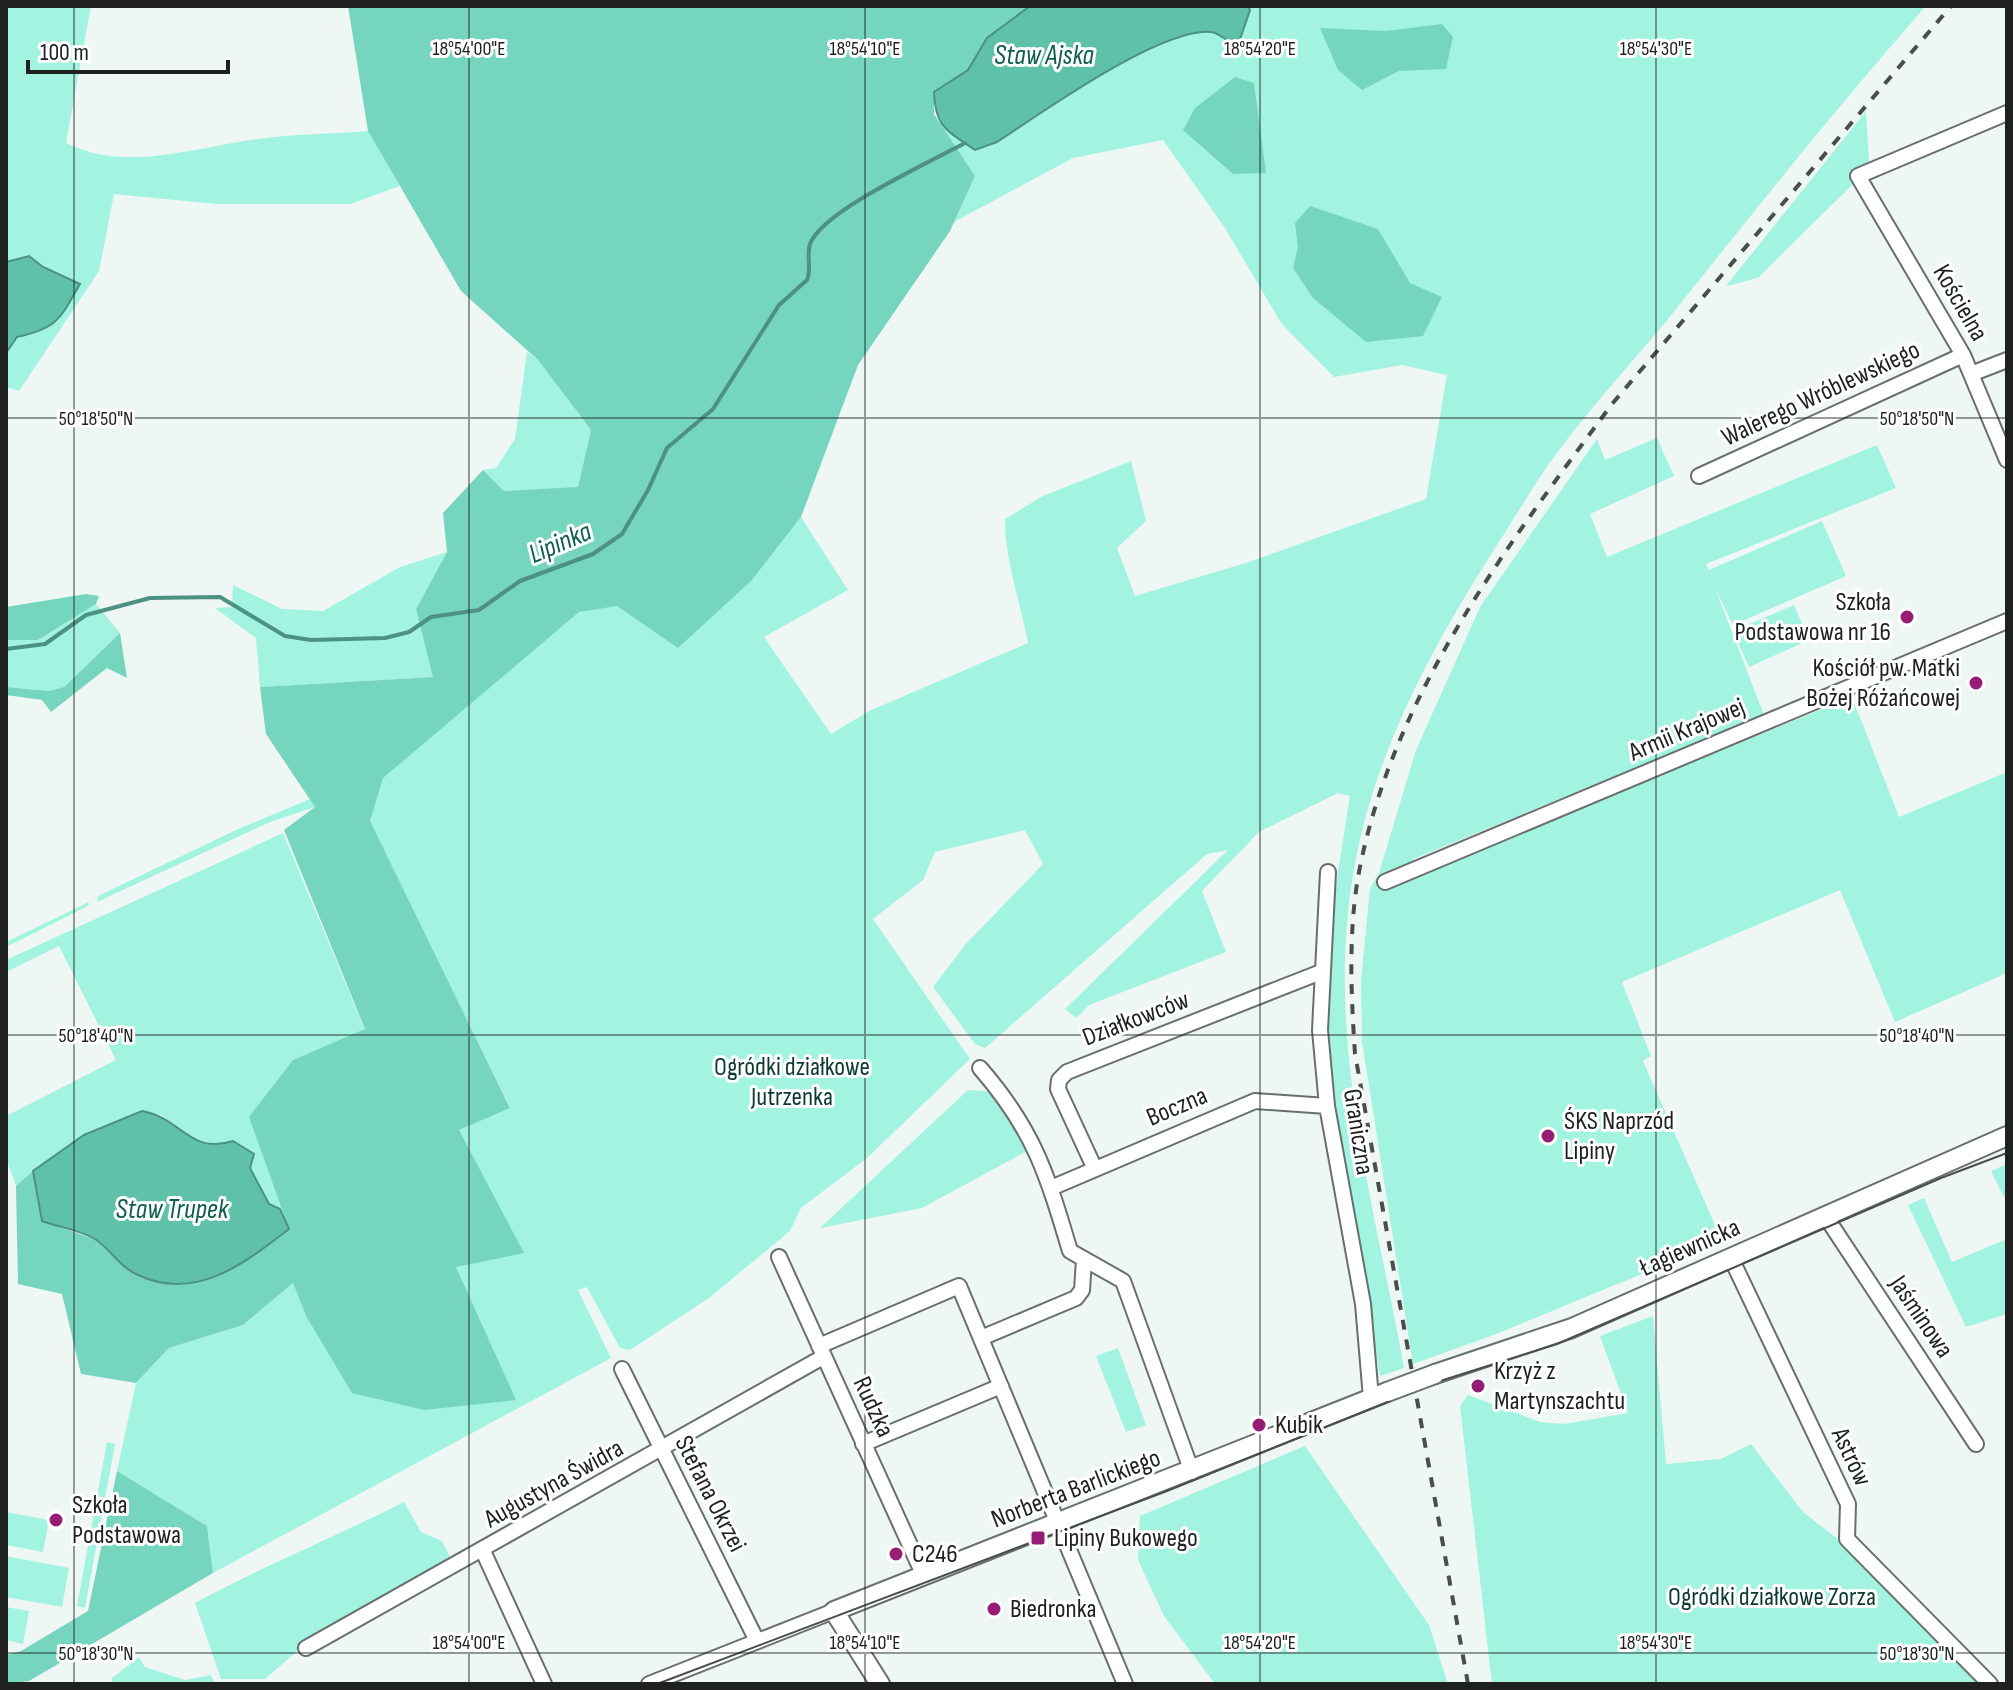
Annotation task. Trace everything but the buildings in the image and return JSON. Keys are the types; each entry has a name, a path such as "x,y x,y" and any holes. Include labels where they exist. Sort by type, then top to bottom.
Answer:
{"street":[{"name":"Kościelna","path":"2007,113 1858,176 1963,355 2007,460"},
{"name":"Walerego Wróblewskiego","path":"1699,476 1963,355"},
{"path":"1971,374 2007,360"},
{"name":"Armii Krajowej","path":"1385,882 2007,621"},
{"name":"Graniczna","path":"1328,872 1320,1030 1327,1106 1379,1395"},
{"name":"Działkowców","path":"1094,1167 1058,1089 1059,1080 1067,1072 1321,972"},
{"path":"980,1068 1014,1107 1051,1188 1070,1251 1123,1281 1192,1472"},
{"name":"Boczna","path":"1051,1188 1094,1167 1255,1101 1327,1106"},
{"name":"Łagiewnicka","path":"1379,1395 1572,1328 2007,1136"},
{"name":"Jaśminowa","path":"1826,1217 1976,1444"},
{"name":"Rudzka","path":"779,1257 924,1576"},
{"name":"Astrów","path":"1731,1258 1848,1504 1847,1539 1990,1684"},
{"path":"1084,1260 1082,1290 1076,1298 981,1338 1125,1684"},
{"name":"Augustyna Świdra","path":"306,1648 664,1449 821,1352 959,1286 981,1338"},
{"name":"Stefana Okrzei","path":"622,1369 757,1641"},
{"path":"863,1444 1001,1386"},
{"name":"Norberta Barlickiego","path":"649,1684 1192,1472 1379,1395"},
{"path":"483,1551 544,1684"},
{"path":"834,1611 880,1684"}],"green space":[{"path":"6,6 91,6 66,143 89,152 136,157 272,137 368,131 400,186 350,204 216,204 114,194 99,271 19,391 6,387"},
{"name":"Ogródki działkowe Jutrzenka","path":"1248,6 1926,6 1827,122 1554,457 1451,620 1391,743 1362,830 1353,875 1346,937 1345,999 1357,1123 1404,1368 1380,1376 1339,1141 1324,1015 1331,916 1350,796 1338,793 1259,832 1202,891 1226,952 1089,1005 1076,1018 1065,1009 1228,850 1207,854 985,1048 975,1044 933,987 965,945 1043,864 1025,830 935,852 923,880 873,919 970,1059 867,1158 801,1208 790,1231 709,1298 630,1350 620,1348 587,1287 578,1290 611,1358 213,1573 207,1526 117,1471 136,1383 169,1348 243,1325 293,1283 306,1316 456,1267 459,1130 510,1107 369,821 383,777 579,612 752,580 801,517 848,590 764,637 831,734 869,711 1028,643 1010,566 1005,519 1043,496 1131,461 1146,521 1117,548 1135,596 1249,562 1426,499 1447,375 1402,365 1334,377 1281,323 1225,228 1163,140 1073,158 954,222 975,176 941,126 976,150 997,141 1129,57 1188,33 1214,32 1250,10"},
{"path":"1866,111 1869,160 1874,172 1859,178 1758,278 1726,286"},
{"path":"527,352 538,360 591,430 578,488 504,491 483,470 496,468 515,439"},
{"path":"1657,438 1674,476 1590,514 1607,557 1877,445 1896,488 1706,564 1709,570 1822,521 1846,576 1733,625 1715,588 1764,715 1413,859 1418,875 1852,697 1899,817 2007,772 2007,973 1895,1022 1840,890 1622,982 1651,1056 1643,1061 1722,1241 1496,1334 1413,1364 1362,1042 1361,981 1370,888 1379,873 1416,750 1480,607 1597,439 1605,460"},
{"path":"447,552 416,609 434,677 260,687 256,638 215,608 232,607 233,585 282,609 323,611 400,567"},
{"path":"96,604 120,633 64,687 49,691 6,687 6,640 38,640"},
{"path":"1794,605 1809,640 1749,667 1733,631"},
{"path":"310,799 315,807 270,822 97,902 98,896 236,830"},
{"path":"283,833 365,1030 293,1060 289,1229 280,1209 269,1204 250,1168 254,1153 233,1141 214,1147 189,1137 161,1115 142,1111 84,1135 16,1186 6,1158 6,1116 116,1060 59,946 6,972 6,960"},
{"path":"89,902 88,906 6,947 6,942"},
{"path":"968,1090 988,1091 1001,1102 1031,1149 922,1208 820,1228"},
{"path":"2007,1164 2007,1194 2004,1197 1991,1171"},
{"path":"1924,1198 1952,1262 2007,1239 2007,1314 1966,1327 1908,1205"},
{"name":"Ogródki działkowe Zorza","path":"1653,1316 1666,1464 1721,1459 1751,1444 1803,1512 1866,1561 1979,1684 1492,1684 1460,1406 1468,1395 1540,1422 1564,1424 1628,1413 1600,1336"},
{"path":"1118,1348 1146,1425 1126,1432 1096,1356"},
{"path":"107,1442 115,1444 85,1608 77,1606"},
{"path":"1305,1446 1429,1625 1448,1684 1215,1684 1164,1616 1138,1560 1140,1516"},
{"path":"404,1502 421,1532 442,1541 452,1561 304,1645 265,1679 221,1679 195,1603"},
{"path":"6,1512 49,1520 43,1552 6,1545"},
{"path":"6,1556 69,1568 62,1607 6,1597"},
{"path":"6,1607 29,1611 23,1644 6,1640"},
{"path":"139,1657 145,1667 185,1680 211,1675 215,1684 112,1684 112,1678"}],"shaded area":[{"path":"348,6 1030,6 987,38 968,70 934,92 934,114 975,176 950,231 858,365 801,517 752,580 678,648 617,606 579,612 383,778 370,821 510,1108 459,1130 524,1253 456,1267 516,1400 424,1410 352,1393 306,1316 293,1283 243,1325 169,1348 136,1383 81,1374 62,1294 18,1284 16,1186 33,1171 42,1221 94,1239 136,1275 289,1229 249,1117 293,1060 365,1029 284,830 315,807 266,734 260,687 433,677 416,609 447,552 443,513 483,470 504,491 578,487 591,430 538,360 461,291 368,131"},
{"path":"1442,24 1453,37 1446,69 1399,71 1362,90 1338,70 1320,28 1386,31"},
{"path":"1235,77 1254,83 1266,173 1233,174 1183,130 1195,108"},
{"path":"1310,206 1378,229 1410,283 1442,297 1423,336 1366,342 1313,298 1293,268 1298,247 1295,223"},
{"path":"86,594 99,596 96,604 38,640 6,640 6,607"},
{"path":"120,633 127,678 107,668 51,712 42,700 6,695 6,687 49,691 64,687"},
{"path":"117,1471 207,1526 213,1573 29,1681 6,1684 6,1655 21,1651 88,1611"}],"water":[{"name":"Staw Ajska","path":"1030,6 1248,6 1250,10 1237,48 1211,32 1189,34 1163,43 1102,74 997,142 975,150 950,133 940,121 934,92 968,70 987,38"},
{"path":"29,256 43,267 80,284 50,326 17,337 6,353 6,262"},
{"name":"Staw Trupek","path":"142,1111 167,1121 195,1140 218,1144 233,1141 254,1154 250,1168 269,1204 280,1209 289,1229 237,1266 200,1281 180,1284 159,1282 138,1275 95,1239 42,1221 33,1171 84,1135"}],"waterway":[{"name":"Lipinka","path":"6,649 45,644 86,615 150,598 220,597 285,636 311,640 385,638 409,632 431,617 479,610 520,581 593,554 622,534 648,490 667,448 713,409 779,305 807,280 810,244 819,231 856,202 965,143"}],"tram line":[{"path":"657,1684 1167,1491 1437,1382 1557,1344 1941,1178 2007,1153"}],"railway":[{"path":"1468,1684 1355,1054 1353,917 1359,872 1375,807 1398,744 1426,684 1459,625 1533,512 1612,404 1951,6"}],"place":[{"name":"Szkoła Podstawowa nr 16","path":"1907,617"},
{"name":"Kościół pw. Matki Bożej Różańcowej","path":"1976,683"},
{"name":"ŚKS Naprzód Lipiny","path":"1548,1136"},
{"name":"Krzyż z Martynszachtu","path":"1478,1386"},
{"name":"Kubik","path":"1259,1425"},
{"name":"Szkoła Podstawowa","path":"56,1520"},
{"name":"Lipiny Bukowego","path":"1038,1538"},
{"name":"C246","path":"896,1554"},
{"name":"Biedronka","path":"994,1609"}]}
